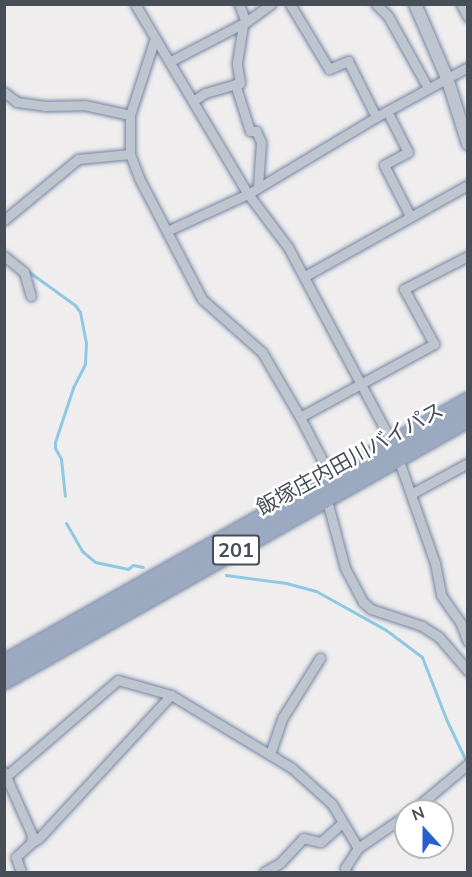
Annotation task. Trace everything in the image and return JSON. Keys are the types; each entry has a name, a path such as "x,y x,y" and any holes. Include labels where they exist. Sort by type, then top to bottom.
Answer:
{"highway":[{"name":"飯塚庄内田川バイパス","path":"4,681 326,498 468,401"},
{"name":"飯塚庄内田川バイパス","path":"4,663 333,476 468,419"}],"street":[{"path":"135,4 248,194 288,247 363,384 395,450 435,563 441,595 464,622 468,642"},
{"path":"193,101 205,93 240,83 237,63 244,23 239,4"},
{"path":"169,62 244,23 271,4"},
{"path":"290,4 329,69 348,61 376,117"},
{"path":"376,4 388,16 428,88"},
{"path":"415,4 447,78 468,144"},
{"path":"461,4 468,17"},
{"path":"155,38 130,115 130,154 167,231 202,299 262,351 333,476 326,498 345,568 363,603 371,609 422,626 439,637 468,671"},
{"path":"167,231 248,194 376,117 468,67"},
{"path":"236,84 250,131 256,131 261,142 258,186"},
{"path":"4,92 17,102 45,106 84,105 130,115"},
{"path":"387,111 408,152 384,165 410,216"},
{"path":"4,220 78,159 130,154"},
{"path":"305,276 468,185"},
{"path":"4,256 24,272 31,297"},
{"path":"300,417 434,344 405,289 468,256"},
{"path":"411,494 468,463"},
{"path":"270,754 280,723 320,658"},
{"path":"31,843 32,836 5,775 118,680 171,695 270,754 319,791 332,804 341,824 357,848"},
{"path":"21,873 16,857 171,695"},
{"path":"426,799 468,764"},
{"path":"346,873 345,868 357,848 394,823"},
{"path":"264,873 280,863 303,838 321,842 341,824"}],"waterway":[{"path":"25,269 75,305 80,312 86,343 85,364 73,388 55,442 55,448 61,459 65,496"},
{"path":"66,523 82,551 95,562 128,569 133,565 143,567"},
{"path":"226,575 286,583 316,591 386,630 422,657 447,721 467,763"}]}
